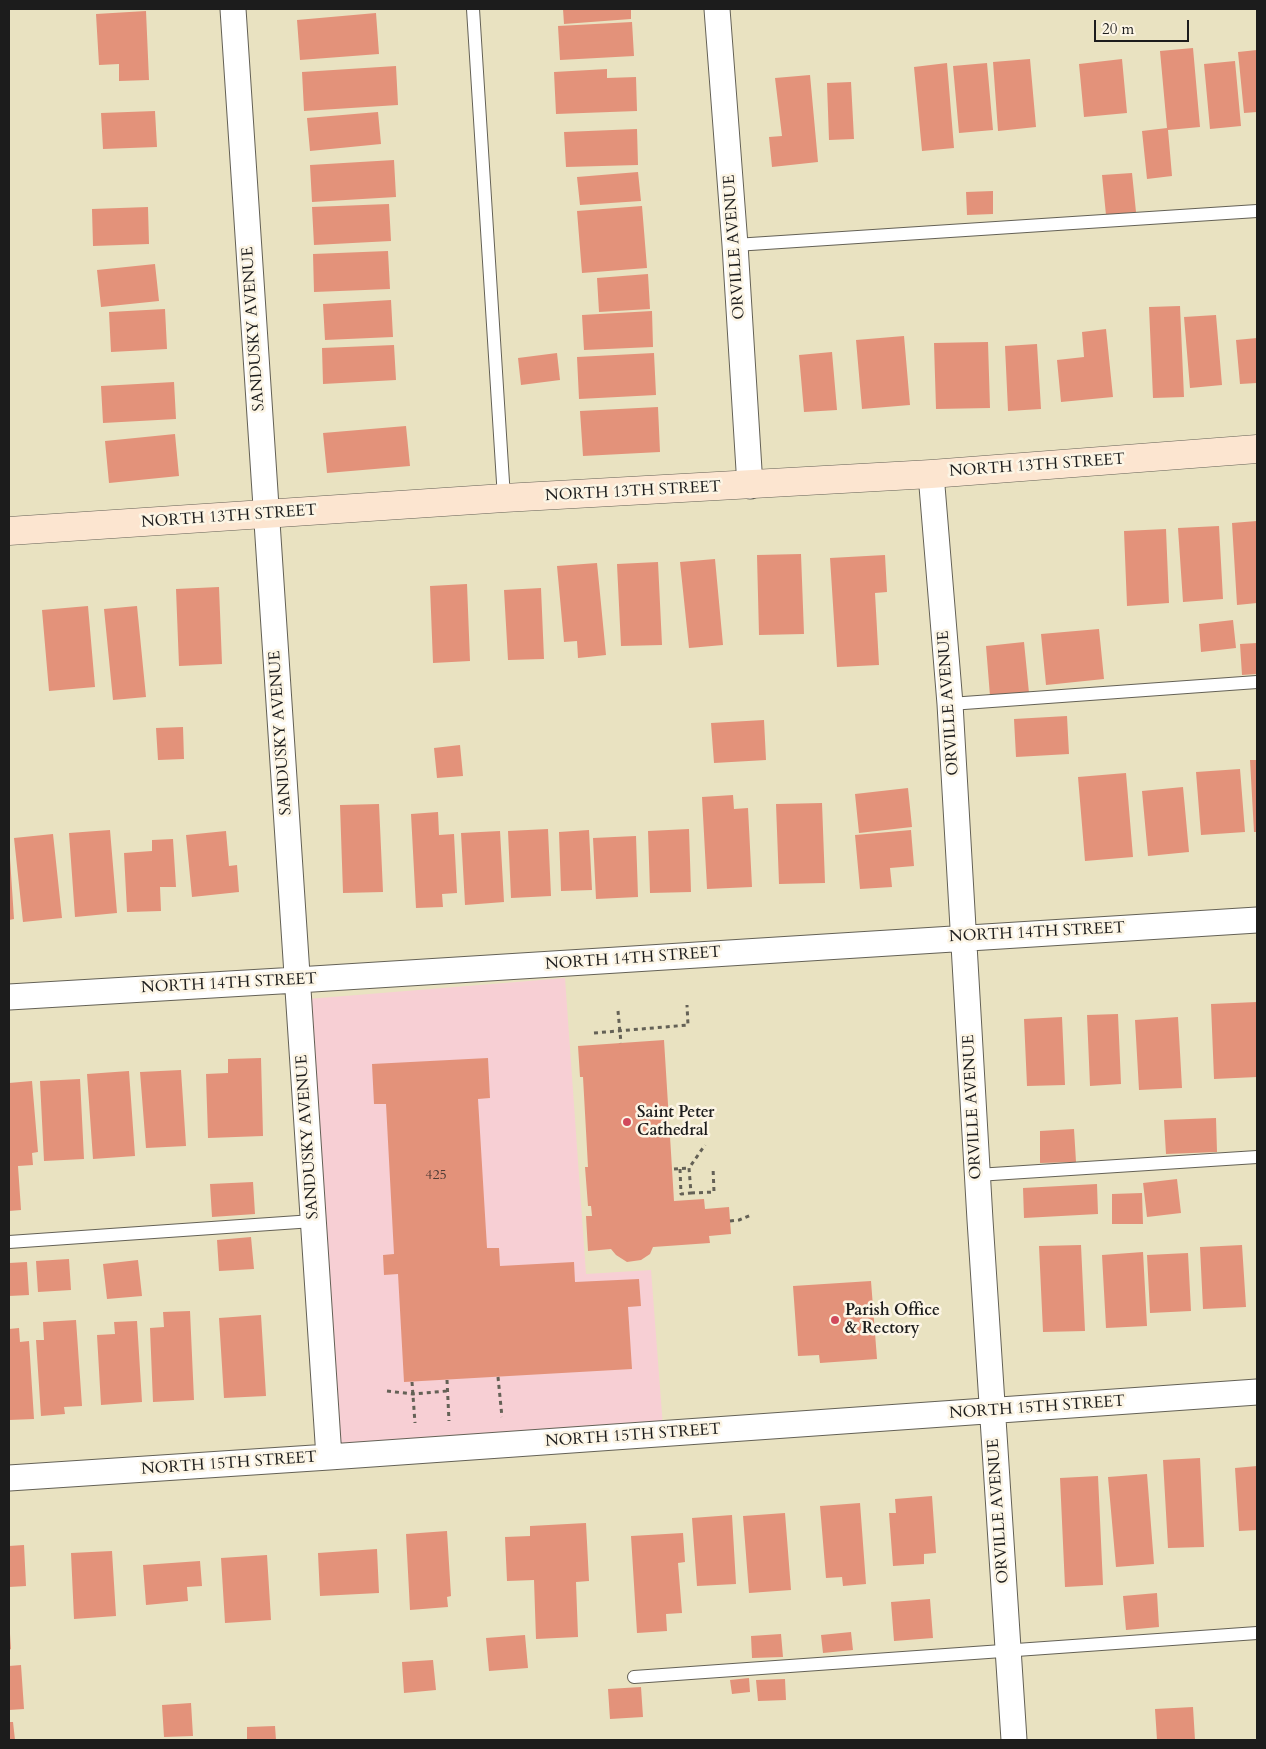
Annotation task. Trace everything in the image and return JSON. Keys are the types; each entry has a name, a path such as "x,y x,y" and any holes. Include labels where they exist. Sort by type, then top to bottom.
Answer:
{"street":[{"name":"SANDUSKY AVENUE","path":"233,9 329,1457"},
{"name":"ORVILLE AVENUE","path":"716,9 735,245 750,486"},
{"name":"NORTH 13TH STREET","path":"9,531 504,498 750,486 1257,449"},
{"name":"ORVILLE AVENUE","path":"931,474 950,704 977,1175 1014,1740"},
{"name":"NORTH 14TH STREET","path":"9,997 1257,920"},
{"name":"NORTH 15TH STREET","path":"9,1478 1257,1392"}],"lane":[{"path":"473,9 504,498"},
{"path":"735,245 1257,211"},
{"path":"950,704 1257,682"},
{"path":"977,1175 1257,1157"},
{"path":"9,1242 313,1221"},
{"path":"634,1677 1257,1632"}],"path":[{"path":"594,1033 688,1025 687,1006"},
{"path":"618,1011 620,1043"},
{"path":"691,1193 689,1168 706,1145"},
{"path":"680,1169 681,1194 714,1192 713,1167"},
{"path":"674,1169 689,1168"},
{"path":"730,1221 739,1220 751,1215"},
{"path":"498,1377 502,1420"},
{"path":"447,1380 450,1424"},
{"path":"412,1382 415,1426"},
{"path":"386,1391 413,1394 447,1390"}],"shaded area":[{"path":"565,978 586,1274 651,1270 663,1427 338,1446 308,999"}],"building":[{"path":"563,9 631,9 631,19 564,24"},
{"path":"146,11 149,80 119,81 119,64 99,65 96,14"},
{"path":"376,13 379,54 300,60 297,20"},
{"path":"632,22 634,56 560,60 558,26"},
{"path":"1193,48 1200,127 1168,130 1172,176 1147,179 1142,131 1167,128 1160,51"},
{"path":"1257,50 1257,112 1244,113 1238,52"},
{"path":"1030,59 1036,127 998,131 993,62"},
{"path":"1122,59 1127,113 1084,117 1079,64"},
{"path":"1235,61 1241,126 1210,129 1204,64"},
{"path":"947,63 954,148 922,151 914,67"},
{"path":"987,63 993,130 959,133 953,66"},
{"path":"396,66 398,105 304,111 302,72"},
{"path":"607,69 607,78 636,77 637,111 556,114 554,72"},
{"path":"810,75 818,162 772,167 769,137 782,136 775,78"},
{"path":"851,82 854,139 829,140 827,83"},
{"path":"155,111 157,147 103,149 101,113"},
{"path":"378,112 381,144 310,151 307,118"},
{"path":"637,129 638,165 566,167 564,132"},
{"path":"394,160 396,197 312,202 310,165"},
{"path":"638,172 641,201 580,205 577,177"},
{"path":"1132,173 1136,212 1106,215 1102,175"},
{"path":"993,191 993,214 967,215 966,192"},
{"path":"389,204 391,241 314,245 312,207"},
{"path":"642,206 647,268 582,273 577,211"},
{"path":"148,207 149,244 93,246 92,209"},
{"path":"388,251 390,289 314,292 313,254"},
{"path":"155,264 159,301 101,307 97,270"},
{"path":"648,274 650,309 599,312 597,278"},
{"path":"391,300 393,337 325,340 323,304"},
{"path":"1180,306 1184,397 1153,398 1149,307"},
{"path":"165,309 167,349 111,352 109,312"},
{"path":"652,311 653,347 584,350 582,315"},
{"path":"1216,315 1222,385 1190,388 1184,317"},
{"path":"1106,329 1113,397 1061,402 1057,360 1084,357 1082,332"},
{"path":"904,336 910,405 862,409 856,340"},
{"path":"1257,338 1257,383 1240,384 1236,340"},
{"path":"988,342 990,408 936,409 934,343"},
{"path":"1037,344 1041,409 1008,411 1005,346"},
{"path":"394,345 396,380 323,384 322,348"},
{"path":"832,352 837,410 804,412 799,355"},
{"path":"557,353 560,380 521,385 518,358"},
{"path":"654,353 656,395 579,399 577,357"},
{"path":"174,382 176,419 103,423 101,386"},
{"path":"658,407 660,452 583,456 580,411"},
{"path":"406,426 410,466 327,473 323,433"},
{"path":"175,434 179,476 109,483 105,441"},
{"path":"1257,521 1257,603 1237,605 1232,523"},
{"path":"1219,526 1223,599 1183,602 1178,528"},
{"path":"1166,529 1169,603 1127,606 1124,531"},
{"path":"801,554 804,634 759,635 757,555"},
{"path":"885,555 887,592 875,593 879,665 837,667 830,558"},
{"path":"715,559 723,645 689,648 680,562"},
{"path":"658,562 662,645 621,646 617,564"},
{"path":"597,563 606,655 578,658 577,641 564,642 557,566"},
{"path":"467,584 470,661 433,663 430,586"},
{"path":"219,587 222,664 179,666 176,589"},
{"path":"541,588 544,659 508,660 504,590"},
{"path":"88,606 95,687 49,691 42,610"},
{"path":"137,606 146,697 113,700 104,609"},
{"path":"1233,620 1236,648 1201,652 1199,624"},
{"path":"1099,629 1104,679 1046,685 1041,634"},
{"path":"1024,642 1029,693 990,696 986,646"},
{"path":"1257,643 1257,674 1242,675 1240,644"},
{"path":"1067,716 1069,754 1016,757 1014,719"},
{"path":"764,720 766,760 714,763 711,723"},
{"path":"183,727 184,759 158,760 156,728"},
{"path":"460,745 463,776 437,778 434,748"},
{"path":"1250,760 1257,760 1257,832 1254,832"},
{"path":"1240,769 1245,832 1201,835 1196,772"},
{"path":"1126,773 1133,857 1085,861 1078,777"},
{"path":"1183,787 1189,852 1148,856 1142,791"},
{"path":"908,788 912,827 859,833 855,794"},
{"path":"733,795 734,809 748,808 752,887 707,889 702,797"},
{"path":"822,803 825,883 779,884 776,804"},
{"path":"379,804 383,892 343,893 340,805"},
{"path":"438,812 439,835 454,834 457,893 442,894 443,907 416,908 411,814"},
{"path":"548,829 551,896 511,898 508,831"},
{"path":"689,829 691,892 650,893 648,831"},
{"path":"110,830 117,913 75,917 69,833"},
{"path":"589,830 592,890 561,891 559,832"},
{"path":"911,830 914,866 890,868 892,887 860,889 855,835"},
{"path":"226,831 229,866 237,865 239,892 192,897 186,835"},
{"path":"500,831 504,902 465,905 461,833"},
{"path":"53,834 62,918 23,922 14,838"},
{"path":"636,836 638,897 596,899 593,838"},
{"path":"173,839 176,887 160,887 161,911 127,912 124,853 152,851 152,840"},
{"path":"9,858 14,919 9,920"},
{"path":"1257,1002 1257,1077 1214,1079 1211,1004"},
{"path":"1118,1014 1121,1084 1090,1086 1087,1015"},
{"path":"1062,1017 1065,1085 1027,1086 1024,1019"},
{"path":"1178,1017 1182,1088 1139,1090 1135,1020"},
{"name":"Saint Peter Cathedral","path":"664,1040 674,1201 704,1199 705,1209 729,1207 731,1234 709,1236 710,1243 653,1247 650,1254 641,1260 627,1262 616,1255 611,1249 588,1251 586,1216 592,1216 591,1206 588,1206 585,1167 588,1167 583,1077 580,1077 578,1046"},
{"path":"261,1058 263,1136 208,1138 206,1074 228,1073 228,1059"},
{"path":"488,1058 490,1098 478,1099 487,1248 499,1248 500,1266 574,1262 575,1282 639,1279 641,1306 628,1307 632,1369 404,1382 398,1274 384,1275 383,1255 394,1254 386,1104 374,1104 372,1064"},
{"path":"181,1070 186,1146 146,1148 140,1072"},
{"path":"129,1071 135,1156 93,1159 87,1074"},
{"path":"80,1079 84,1159 44,1161 40,1081"},
{"path":"32,1081 38,1152 32,1153 33,1165 18,1166 21,1210 9,1211 9,1083"},
{"path":"1216,1118 1217,1152 1166,1154 1164,1120"},
{"path":"1074,1129 1076,1162 1040,1163 1040,1131"},
{"path":"1177,1179 1181,1213 1147,1217 1143,1183"},
{"path":"253,1182 255,1214 212,1217 210,1184"},
{"path":"1097,1184 1098,1214 1024,1218 1023,1188"},
{"path":"1142,1193 1143,1224 1112,1224 1112,1194"},
{"path":"251,1237 254,1269 219,1271 217,1240"},
{"path":"1081,1245 1085,1331 1043,1332 1039,1246"},
{"path":"1242,1245 1246,1307 1203,1309 1200,1247"},
{"path":"1143,1252 1147,1326 1106,1328 1102,1255"},
{"path":"1188,1253 1191,1311 1150,1313 1147,1255"},
{"path":"69,1259 71,1290 38,1292 36,1261"},
{"path":"138,1260 142,1296 107,1299 103,1264"},
{"path":"27,1262 29,1295 9,1296 9,1263"},
{"name":"Parish Office & Rectory","path":"871,1281 877,1359 820,1363 819,1355 798,1356 793,1286"},
{"path":"190,1311 194,1400 153,1402 150,1328 164,1327 163,1312"},
{"path":"261,1315 266,1396 224,1398 219,1318"},
{"path":"76,1320 82,1406 64,1407 65,1414 41,1416 36,1340 44,1340 43,1322"},
{"path":"137,1321 142,1402 101,1405 97,1335 115,1334 114,1322"},
{"path":"19,1328 20,1342 29,1341 34,1419 9,1420 9,1329"},
{"path":"1200,1458 1204,1547 1168,1548 1163,1460"},
{"path":"1257,1466 1257,1530 1239,1531 1235,1468"},
{"path":"1147,1474 1154,1564 1116,1567 1108,1477"},
{"path":"1098,1476 1103,1585 1065,1587 1060,1478"},
{"path":"932,1496 936,1553 924,1554 924,1564 893,1566 889,1513 896,1513 895,1499"},
{"path":"860,1503 866,1584 843,1586 842,1577 826,1578 820,1506"},
{"path":"785,1513 791,1590 749,1593 743,1516"},
{"path":"732,1515 736,1584 697,1586 692,1518"},
{"path":"586,1523 589,1581 576,1582 578,1637 536,1639 534,1580 507,1581 505,1537 530,1536 530,1526"},
{"path":"447,1531 451,1596 447,1597 448,1607 410,1610 406,1534"},
{"path":"683,1533 685,1562 678,1563 682,1613 666,1614 667,1631 637,1633 631,1536"},
{"path":"24,1545 26,1586 9,1587 9,1546"},
{"path":"377,1549 379,1593 320,1596 318,1553"},
{"path":"112,1551 116,1616 74,1619 71,1553"},
{"path":"267,1555 271,1620 225,1623 221,1558"},
{"path":"200,1561 202,1586 187,1587 188,1601 146,1605 143,1565"},
{"path":"1157,1593 1159,1627 1126,1630 1123,1596"},
{"path":"930,1599 933,1638 894,1641 891,1602"},
{"path":"851,1632 853,1650 823,1653 821,1635"},
{"path":"9,1634 11,1649 9,1650"},
{"path":"781,1634 783,1657 752,1658 751,1636"},
{"path":"525,1635 528,1668 489,1671 486,1638"},
{"path":"433,1660 436,1690 404,1693 402,1662"},
{"path":"21,1665 24,1709 9,1710 9,1666"},
{"path":"749,1678 750,1692 732,1694 730,1680"},
{"path":"785,1679 786,1700 758,1701 756,1680"},
{"path":"641,1687 643,1717 610,1719 608,1689"},
{"path":"191,1703 193,1736 164,1737 162,1705"},
{"path":"1193,1707 1195,1740 1157,1740 1155,1709"},
{"path":"9,1722 13,1722 15,1740 9,1740"},
{"path":"275,1726 276,1740 247,1740 247,1727"}],"place":[{"name":"Saint Peter Cathedral","path":"627,1122"},
{"name":"Parish Office & Rectory","path":"835,1320"}]}
